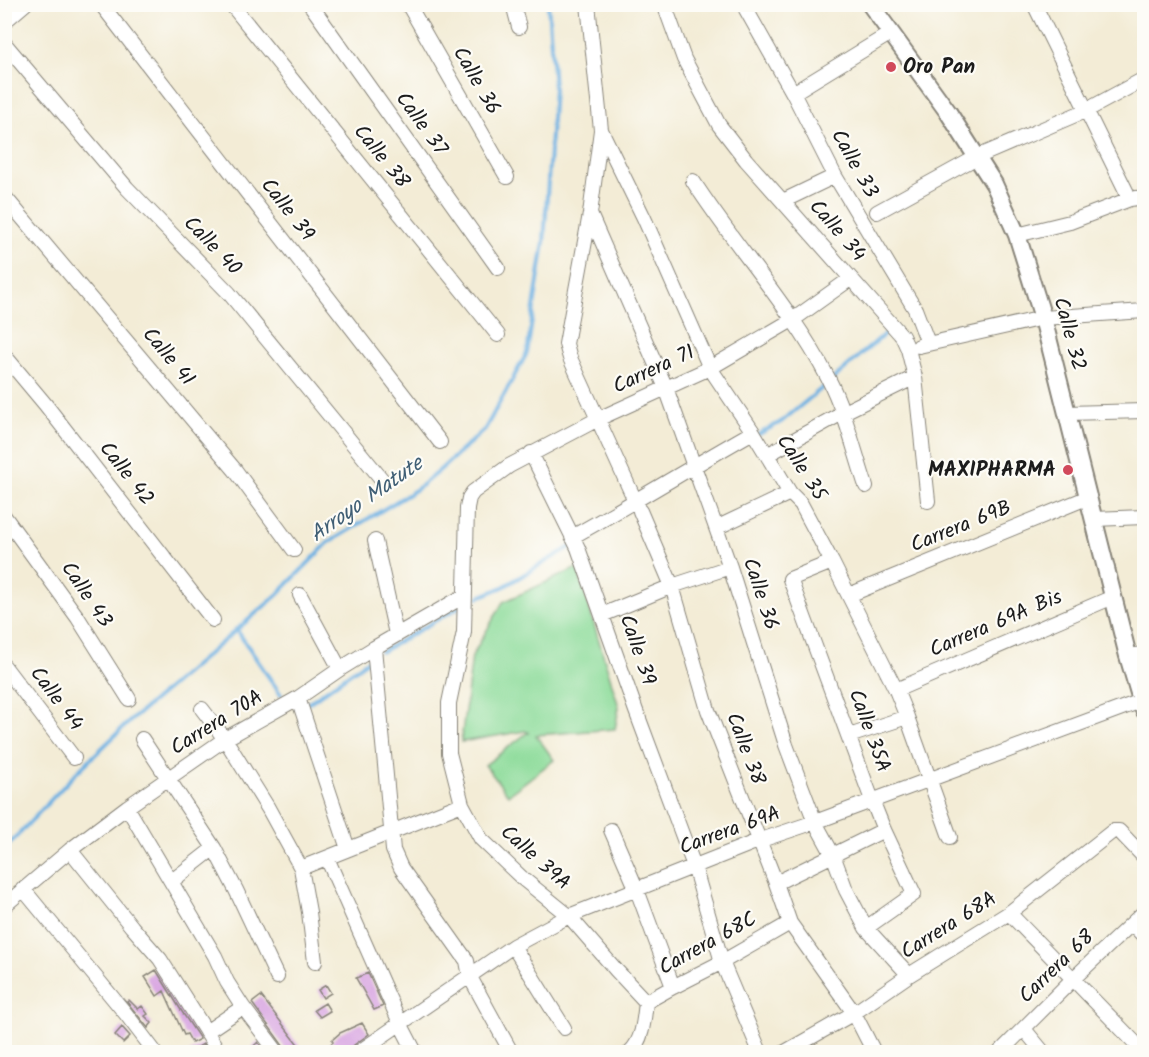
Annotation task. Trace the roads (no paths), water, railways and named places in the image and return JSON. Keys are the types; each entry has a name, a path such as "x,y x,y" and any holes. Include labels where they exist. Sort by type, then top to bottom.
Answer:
{"street":[{"path":"4,22 25,4"},
{"name":"Calle 39","path":"100,4 440,442"},
{"name":"Calle 38","path":"231,4 498,335"},
{"name":"Calle 37","path":"310,4 498,268"},
{"name":"Calle 36","path":"408,4 507,177"},
{"path":"513,4 519,27"},
{"path":"588,4 601,130 590,214"},
{"name":"Calle 34","path":"664,4 684,58 719,124 746,160 902,336 915,377 928,501"},
{"name":"Calle 33","path":"743,4 793,93 835,176 915,309 928,343"},
{"name":"Calle 32","path":"870,4 948,112 977,157 994,184 1017,235 1043,318 1113,597 1136,655 1143,706"},
{"path":"1034,4 1130,200"},
{"path":"793,93 891,33"},
{"name":"Calle 40","path":"4,43 128,188 229,293 384,482"},
{"path":"877,212 977,157 1086,110 1144,79"},
{"name":"Calle 35","path":"601,130 644,218 710,368 755,435 790,494 801,504 896,690 950,837"},
{"path":"783,201 835,176"},
{"path":"693,181 712,211 794,319 831,384 866,486"},
{"name":"Calle 41","path":"4,196 235,470 294,550"},
{"path":"1017,235 1070,222 1144,197"},
{"name":"Calle 38","path":"590,214 566,344 570,357 672,586 708,710 790,922 854,1013 874,1053"},
{"name":"Calle 36","path":"590,214 666,387 730,567 786,745 815,822 833,855 846,890 866,928 909,975"},
{"name":"Carrera 71","path":"473,492 531,453 598,419 710,368 794,319 850,279"},
{"path":"908,349 1043,318 1144,311"},
{"name":"Calle 42","path":"4,355 45,404 213,620"},
{"path":"766,455 842,413 915,377"},
{"path":"1067,413 1144,411"},
{"path":"575,542 755,435"},
{"name":"Calle 39","path":"531,453 575,542 694,866 722,962 760,1053"},
{"name":"Calle 39A","path":"473,492 466,508 464,632 449,703 449,753 462,804 481,839 522,878 569,916 646,1002"},
{"path":"716,528 790,494"},
{"name":"Carrera 69B","path":"849,595 1089,497"},
{"name":"Calle 43","path":"4,516 78,618 129,699"},
{"path":"1094,519 1144,517"},
{"path":"375,541 396,634"},
{"name":"Calle 35A","path":"832,562 790,579 872,800 914,894 866,928"},
{"path":"602,615 672,586 730,567"},
{"path":"300,595 340,669"},
{"name":"Carrera 70A","path":"4,906 70,850 127,807 225,740 298,698 396,634 464,596"},
{"name":"Carrera 69A Bis","path":"896,690 1113,597"},
{"path":"374,648 393,850 401,868 467,961 470,977 511,1053"},
{"name":"Calle 44","path":"4,666 74,758"},
{"path":"298,698 348,849"},
{"name":"Carrera 69A","path":"359,1053 513,946 569,916 758,841 929,779 1143,706"},
{"path":"202,709 225,740 268,808 301,868 315,962"},
{"path":"849,736 907,717"},
{"path":"142,739 214,848 277,977"},
{"path":"301,868 462,804"},
{"path":"127,807 215,956 227,982 277,1053"},
{"path":"611,830 637,890 673,987"},
{"path":"776,883 884,830"},
{"name":"Carrera 68A","path":"785,1053 854,1013 909,975 1009,914 1113,831 1119,831 1144,857"},
{"path":"172,881 214,848"},
{"path":"70,850 160,959 219,1053"},
{"path":"327,858 400,1023 416,1053"},
{"path":"23,889 126,1014 155,1053"},
{"name":"Carrera 68","path":"1000,1053 1073,979 1144,912"},
{"path":"1009,914 1144,1053"},
{"name":"Carrera 68C","path":"646,1002 722,962 790,922"},
{"path":"1132,924 1144,936"},
{"path":"513,946 564,1028"},
{"path":"632,1051 643,1027 646,1002"},
{"path":"206,1032 243,1006"},
{"path":"1024,1029 1043,1053"}],"waterway":[{"name":"Arroyo Matute","path":"4,850 75,774 129,722 275,597 328,543 417,489 485,429 527,353 544,242 554,88 548,4"},
{"path":"833,379 887,332"},
{"path":"759,434 781,422 827,384"},
{"path":"579,542 605,526"},
{"path":"479,597 503,587 572,546"},
{"path":"381,652 461,606"},
{"path":"236,629 281,695"},
{"path":"307,704 367,661"}],"place":[{"name":"Oro Pan","path":"891,67"},
{"name":"MAXIPHARMA","path":"1068,470"}]}
